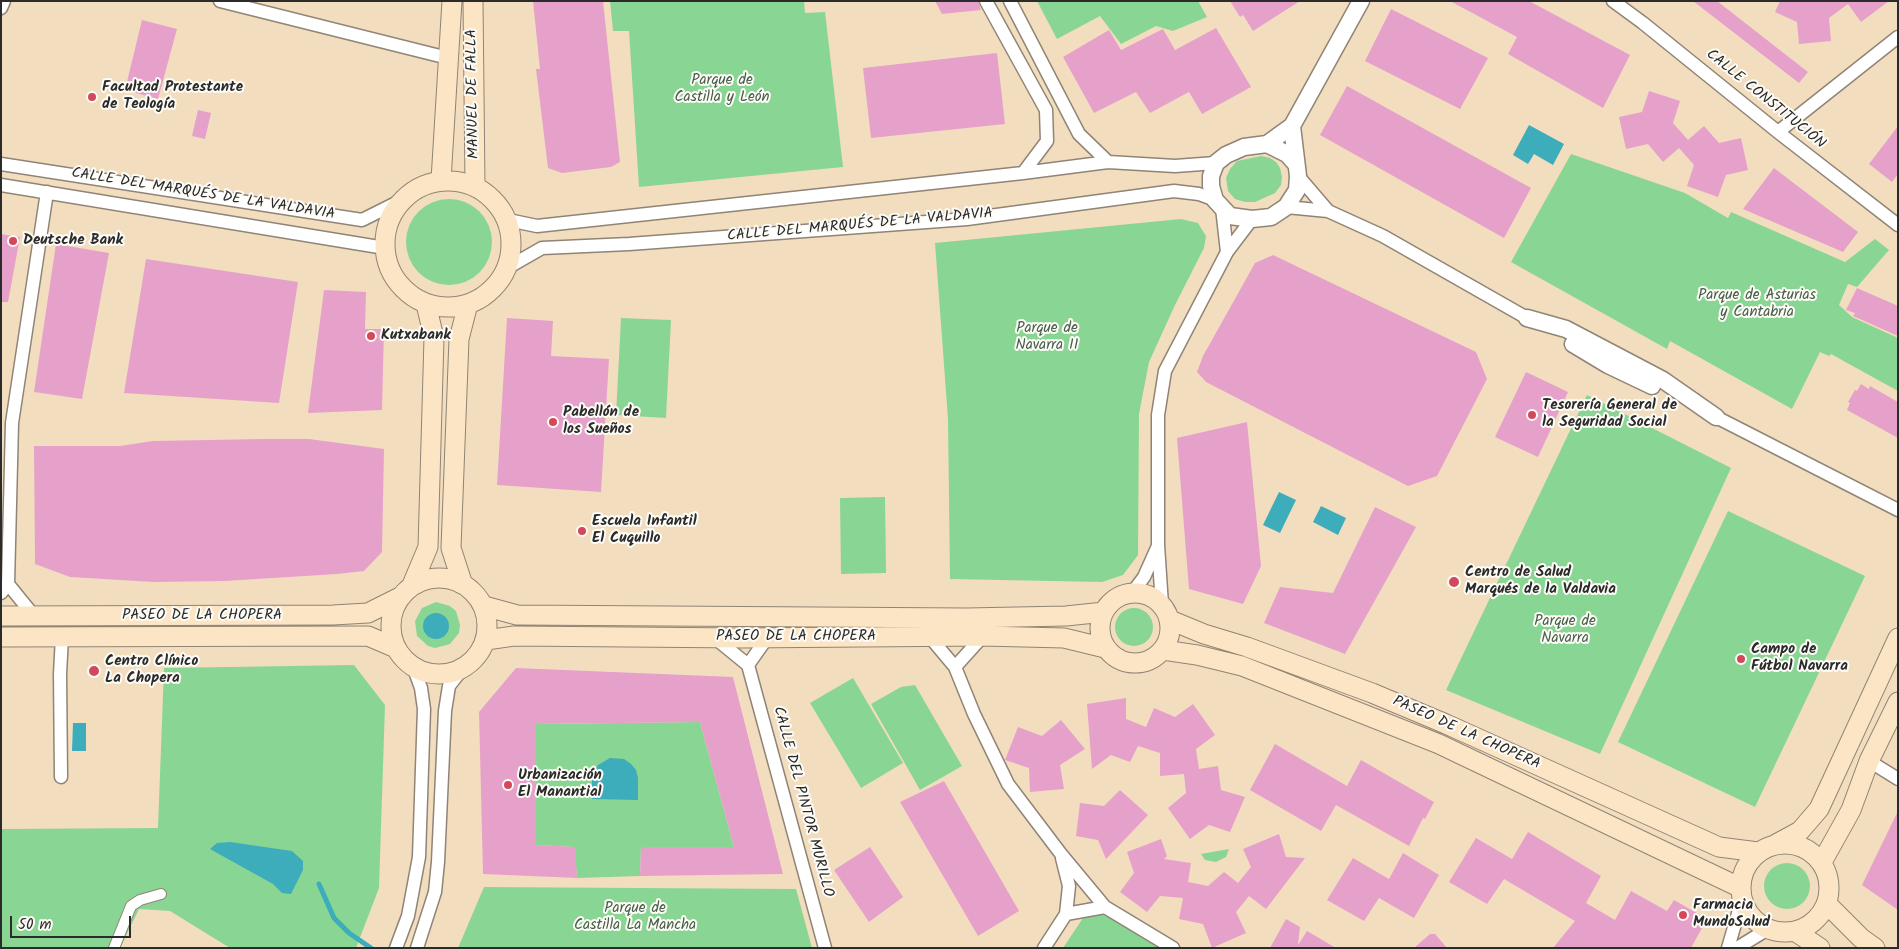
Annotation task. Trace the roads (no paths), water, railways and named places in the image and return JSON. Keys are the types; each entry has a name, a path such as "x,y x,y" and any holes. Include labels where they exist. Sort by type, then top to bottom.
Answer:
{"main road":[{"name":"MANUEL DE FALLA","path":"441,180 452,1"},
{"name":"MANUEL DE FALLA","path":"473,1 475,186"},
{"path":"441,180 454,180 475,186 496,201 508,220 512,246 507,268 488,294 468,304 448,308 426,304 410,295 394,279 385,248 388,220 400,200 420,187 441,180"},
{"path":"406,591 428,578 446,577 462,582 475,592 484,606 488,623 486,640 477,656 463,668 451,673 425,672 403,658 396,648 391,631 392,613 406,591 428,547 434,338 426,304"},
{"path":"462,582 451,548 458,339 468,304"},
{"name":"PASEO DE LA CHOPERA","path":"1,616 333,615 368,613 406,591"},
{"path":"1132,593 1148,596 1166,613 1170,636 1163,650 1150,660 1134,664 1118,659 1105,648 1100,630 1104,612 1115,599 1132,593"},
{"name":"PASEO DE LA CHOPERA","path":"484,606 517,615 966,618 1066,616 1104,612"},
{"name":"PASEO DE LA CHOPERA","path":"1166,613 1204,634 1247,647 1372,693 1446,724 1719,848 1766,848"},
{"name":"PASEO DE LA CHOPERA","path":"1,636 368,636 396,648"},
{"name":"PASEO DE LA CHOPERA","path":"486,640 523,636 715,638 983,636 1064,638 1105,648"},
{"path":"1766,848 1793,844 1810,850 1822,862 1830,883 1828,904 1815,922 1796,932 1768,929 1752,917 1741,894 1745,868 1766,848 1800,831 1819,809 1898,638"},
{"name":"PASEO DE LA CHOPERA","path":"1163,650 1197,655 1242,666 1439,744 1741,894"},
{"path":"1822,862 1851,810 1869,761 1898,702"},
{"path":"1828,904 1861,938 1875,948"},
{"path":"1796,932 1820,948"}],"street":[{"path":"1,8 4,1"},
{"path":"220,1 448,58"},
{"path":"986,1 1046,110 1047,141 1023,173"},
{"path":"1010,1 1079,134 1108,162"},
{"path":"1227,252 1218,204 1211,186 1211,176 1216,163 1226,155 1244,147 1267,144 1292,126 1361,1"},
{"name":"CALLE CONSTITUCIÓN","path":"1613,1 1898,224"},
{"path":"1778,132 1898,37"},
{"path":"1218,204 1230,216 1252,219 1270,217 1286,207 1297,190 1297,170 1292,126"},
{"path":"1267,144 1287,154 1328,211"},
{"path":"508,220 537,226 1108,162 1175,166 1216,163"},
{"name":"CALLE DEL MARQUÉS DE LA VALDAVIA","path":"1,164 362,220 400,200"},
{"name":"CALLE DEL MARQUÉS DE LA VALDAVIA","path":"1,185 385,248"},
{"name":"CALLE DEL MARQUÉS DE LA VALDAVIA","path":"507,268 542,248 628,244 967,219 1174,191 1199,194 1218,204"},
{"path":"34,616 5,588 12,423 47,192"},
{"path":"1286,207 1328,211 1383,236 1608,365 1897,510"},
{"path":"1166,613 1158,545 1158,415 1165,371 1227,252 1252,219"},
{"path":"1132,593 1144,576 1158,545"},
{"path":"61,777 60,674 62,636"},
{"path":"930,636 955,667 974,714 1008,784 1060,854 1105,907 1173,948"},
{"path":"955,667 983,636"},
{"path":"715,638 748,665 767,638"},
{"name":"CALLE DEL PINTOR MURILLO","path":"748,665 825,948"},
{"path":"396,948 408,916 419,856 424,709 421,688 413,666"},
{"path":"417,948 435,892 438,862 444,711 449,686 463,668"},
{"path":"1869,761 1898,779"},
{"path":"1044,948 1066,914 1069,886 1060,854"},
{"path":"114,948 131,906 140,900 161,894"},
{"path":"1728,948 1741,894"},
{"path":"1066,914 1105,907"},
{"path":"1737,948 1768,929"}],"water":[{"path":"1529,125 1564,144 1553,165 1534,154 1528,164 1513,155"},
{"path":"1279,492 1296,500 1280,533 1263,525"},
{"path":"1321,506 1346,518 1338,535 1313,522"},
{"path":"436,613 445,617 449,626 445,635 436,639 427,635 423,626 427,617"},
{"path":"73,723 86,723 86,751 72,751"},
{"path":"610,758 624,759 636,770 638,800 592,799 594,771 598,765"},
{"path":"230,842 292,851 303,861 303,870 291,894 282,893 273,884 210,849 217,843"}],"waterway":[{"path":"319,884 334,918 349,933 371,948"}],"place":[{"name":"Facultad Protestante de Teología","path":"92,97"},
{"name":"Deutsche Bank","path":"13,241"},
{"name":"Kutxabank","path":"371,336"},
{"name":"Tesorería General de la Seguridad Social","path":"1532,415"},
{"name":"Pabellón de los Sueños","path":"553,422"},
{"name":"Escuela Infantil El Cuquillo","path":"582,531"},
{"name":"Centro de Salud Marqués de la Valdavia","path":"1454,582"},
{"name":"Campo de Fútbol Navarra","path":"1741,659"},
{"name":"Centro Clínico La Chopera","path":"94,671"},
{"name":"Urbanización El Manantial","path":"508,785"},
{"name":"Farmacia MundoSalud","path":"1683,915"}],"park label":[{"name":"Parque de Castilla y León","path":"722,90"},
{"name":"Parque de Asturias y Cantabria","path":"1757,304"},
{"name":"Parque de Navarra II","path":"1047,338"},
{"name":"Parque de Navarra","path":"1565,630"},
{"name":"Parque de Castilla La Mancha","path":"635,918"}]}
